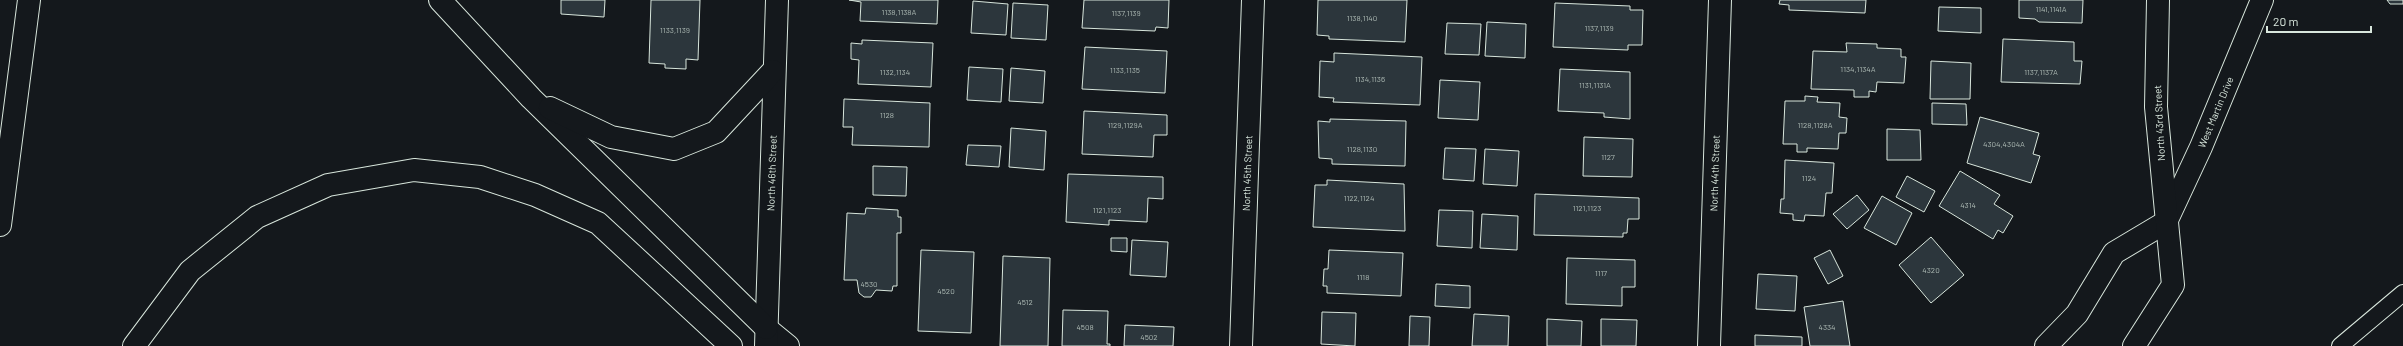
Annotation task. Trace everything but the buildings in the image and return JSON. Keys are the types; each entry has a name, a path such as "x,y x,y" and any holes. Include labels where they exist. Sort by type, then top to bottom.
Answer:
{"main road":[{"path":"0,225 29,0"},
{"path":"440,0 531,98 766,337 788,346"},
{"name":"North 46th Street","path":"766,337 773,71 777,0"},
{"name":"North 45th Street","path":"1241,346 1253,0"},
{"name":"North 44th Street","path":"1709,346 1720,0"},
{"name":"North 43rd Street","path":"2158,0 2156,107 2166,222"},
{"name":"West Martin Drive","path":"2166,222 2201,147 2262,0"},
{"path":"531,98 611,137 674,149 716,132 773,71"},
{"path":"134,346 190,271 257,217 328,185 414,170 480,177 535,195 598,223 731,346"},
{"path":"2046,346 2077,314 2114,253 2166,222 2173,285 2134,346"}],"lane":[{"path":"2340,346 2403,293"}]}
